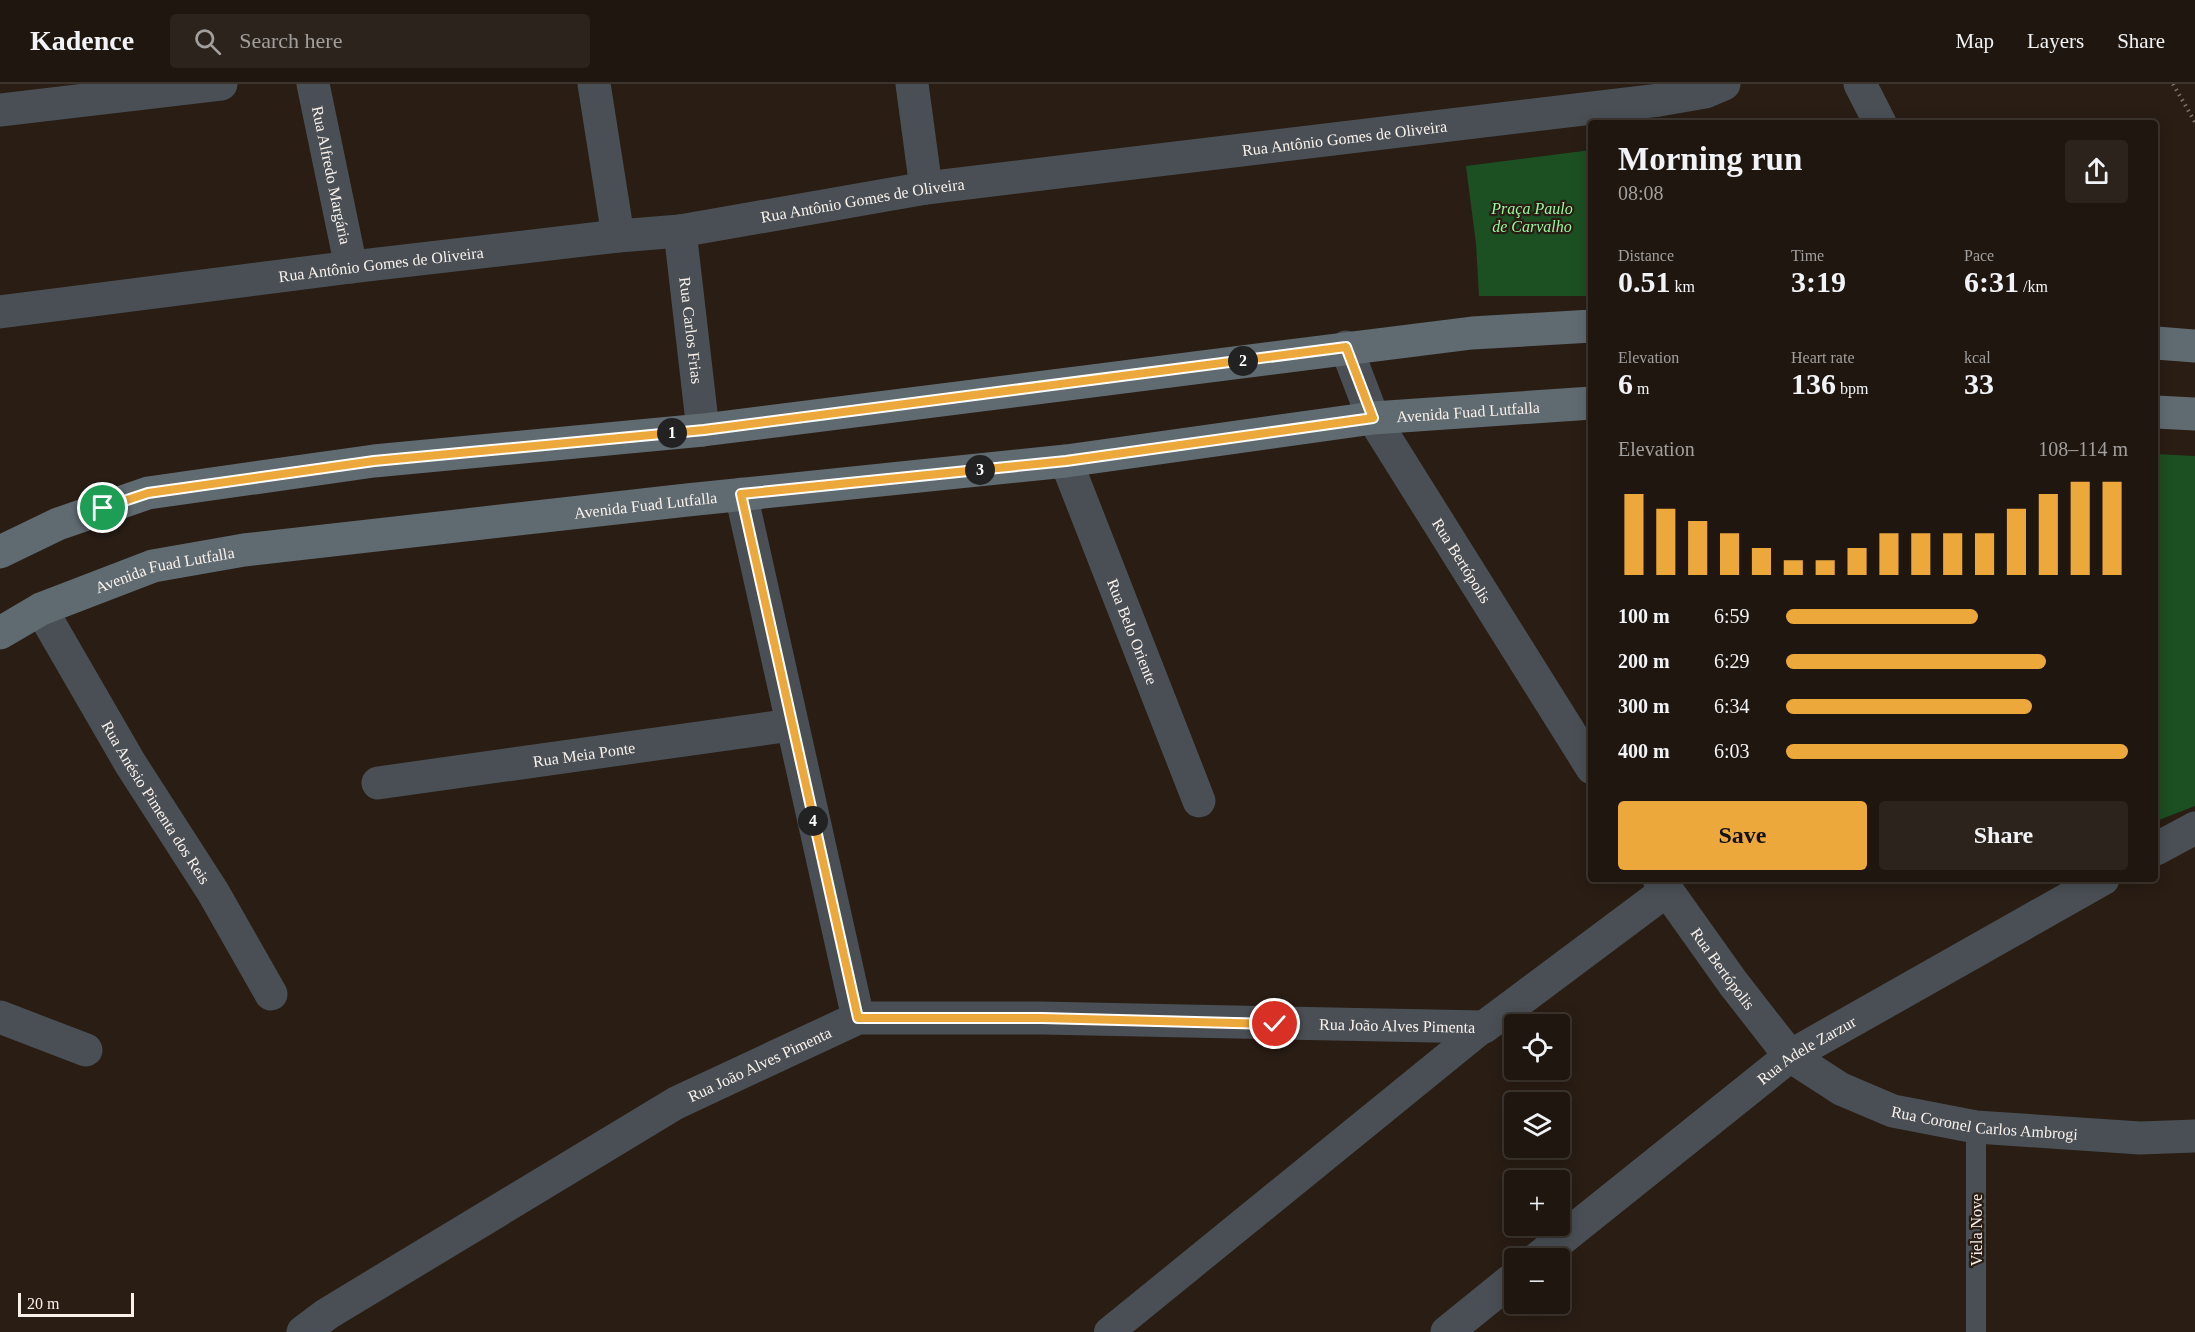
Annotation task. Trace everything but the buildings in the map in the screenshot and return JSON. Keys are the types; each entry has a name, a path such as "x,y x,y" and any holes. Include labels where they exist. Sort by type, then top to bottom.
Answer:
{"main road":[{"path":"0,552 58,524 148,493 374,461 704,430 1346,347 1472,333 1588,326"},
{"path":"2158,343 2195,346"},
{"name":"Avenida Fuad Lutfalla","path":"0,633 41,609 153,566 244,550 741,494 1066,461 1373,418 1588,403"},
{"path":"2158,412 2195,414"}],"street":[{"path":"0,110 221,84"},
{"name":"Rua Alfredo Margária","path":"313,84 351,267"},
{"path":"594,84 618,236"},
{"path":"912,84 926,188"},
{"name":"Rua Antônio Gomes de Oliveira","path":"0,312 351,267 680,231 926,188 1659,100 1705,92 1724,84"},
{"path":"1860,84 1878,120"},
{"name":"Rua Carlos Frias","path":"680,231 704,430"},
{"name":"Rua Bertópolis","path":"1346,347 1373,418 1588,762"},
{"name":"Rua Belo Oriente","path":"1066,461 1199,801"},
{"path":"741,494 858,1018"},
{"name":"Rua Anésio Pimenta dos Reis","path":"41,609 130,763 213,892 271,994"},
{"name":"Rua Meia Ponte","path":"378,783 791,725"},
{"path":"2158,846 2195,828"},
{"name":"Rua Adele Zarzur","path":"1550,1248 1790,1056 2098,882"},
{"name":"Rua Bertópolis","path":"1662,885 1790,1056"},
{"name":"Rua João Alves Pimenta","path":"303,1332 327,1314 676,1103 858,1018 1042,1018 1484,1027 1662,885"},
{"path":"0,1017 86,1050"},
{"path":"1109,1332 1484,1027"},
{"name":"Rua Coronel Carlos Ambrogi","path":"1790,1056 1841,1089 1893,1111 1976,1127 2140,1138 2195,1137"},
{"path":"1464,1328 1504,1288"}],"lane":[{"name":"Viela Nove","path":"1976,1127 1976,1332"}],"path":[{"path":"2173,84 2195,122"}],"green space":[{"name":"Praça Paulo de Carvalho","path":"1588,150 1588,296 1479,296 1476,244 1466,166"},
{"path":"2158,454 2195,456 2195,806 2159,820"}],"route":[{"path":"103,508 148,493 374,461 704,430 1346,347 1373,418 1066,461 741,494 858,1018 1042,1018 1275,1024"}]}
